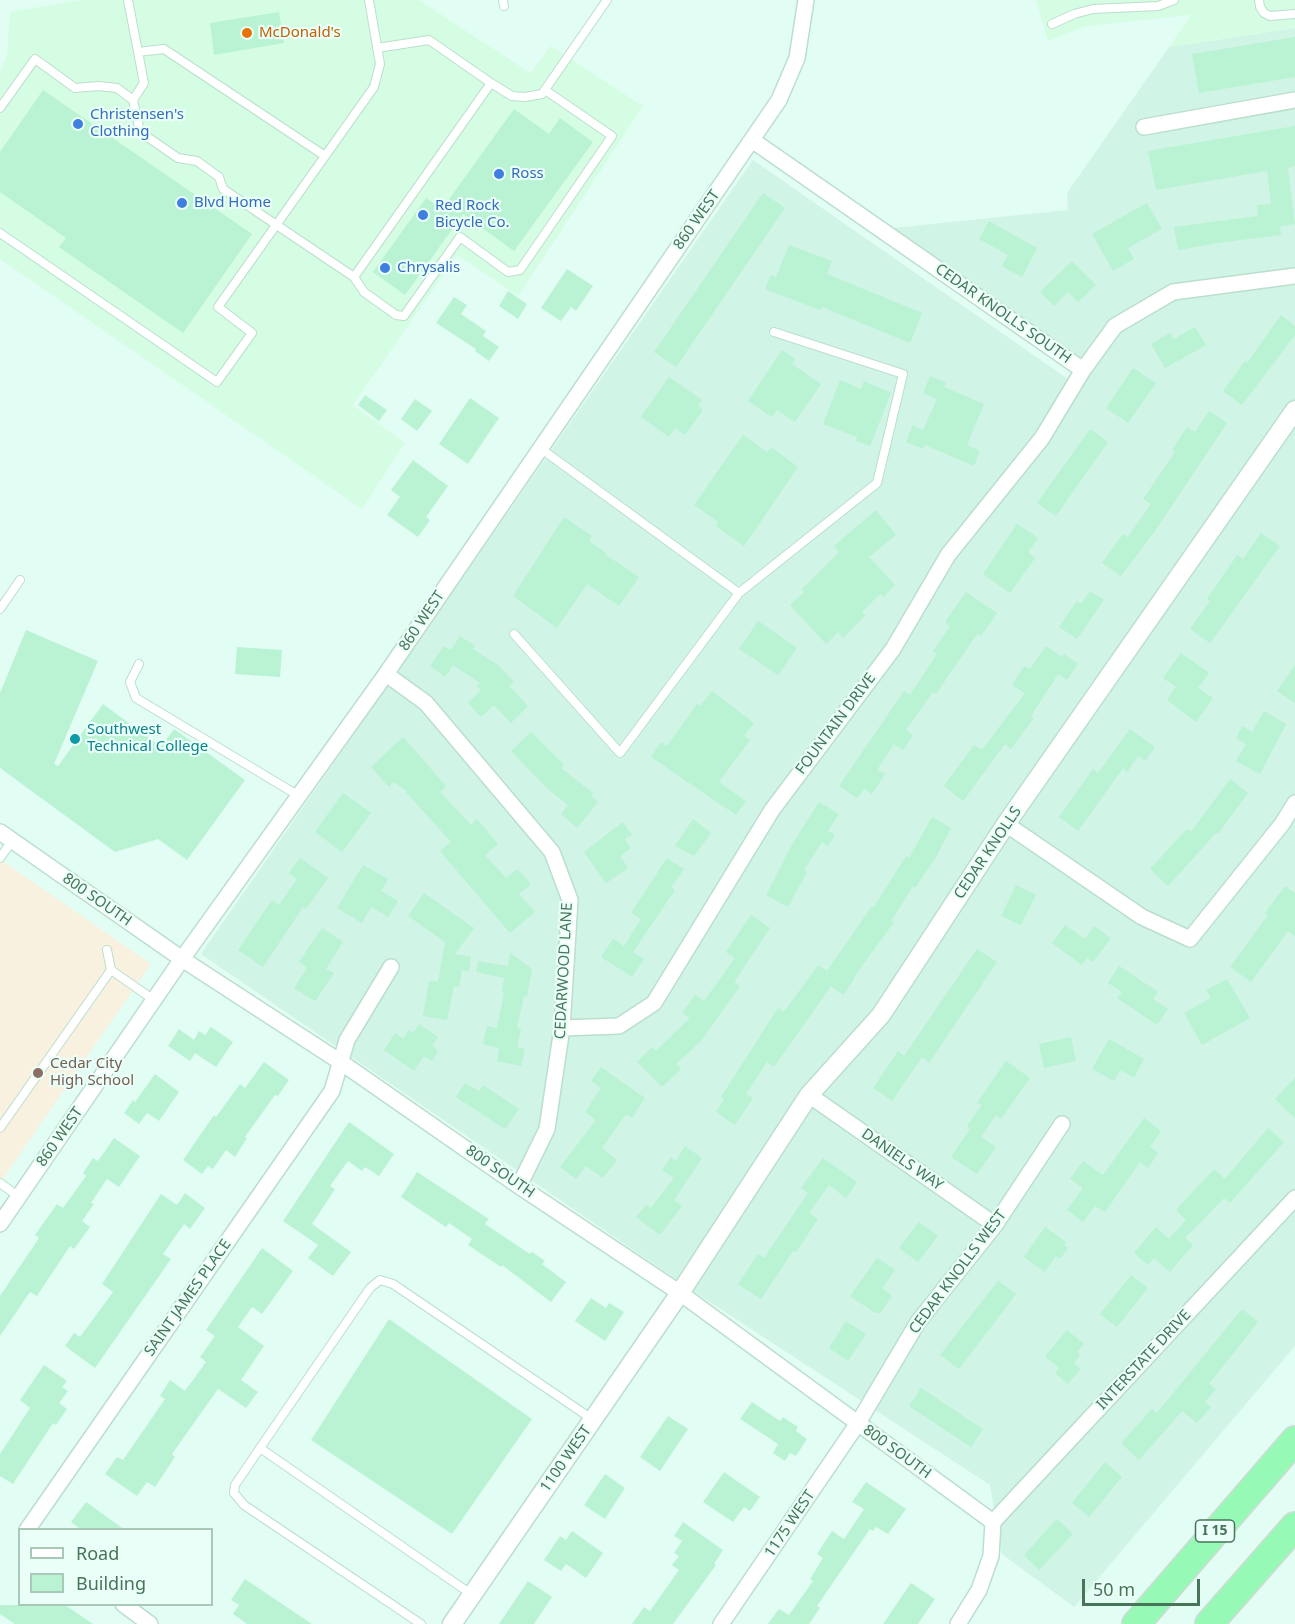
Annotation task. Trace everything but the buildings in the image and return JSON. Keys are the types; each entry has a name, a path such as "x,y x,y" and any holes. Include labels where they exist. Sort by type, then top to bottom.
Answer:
{"highway":[{"name":"I 15","path":"1136,1624 1295,1440"},
{"path":"1209,1624 1295,1526"}],"street":[{"name":"860 WEST","path":"0,1224 154,1000 386,674 779,100 791,75 801,38 806,0"},
{"path":"1144,127 1295,100"},
{"name":"CEDAR KNOLLS SOUTH","path":"752,140 1083,370 1115,326 1173,292 1295,276"},
{"name":"FOUNTAIN DRIVE","path":"562,1028 619,1026 654,1003 772,810 893,649 948,555 1042,438 1083,370"},
{"name":"CEDAR KNOLLS","path":"680,1293 809,1095 880,1015 1006,825 1295,410"},
{"name":"CEDARWOOD LANE","path":"386,674 426,703 552,852 570,900 562,1028 547,1129 519,1186"},
{"path":"1006,825 1142,916 1190,939 1282,824 1295,804"},
{"name":"800 SOUTH","path":"6,837 183,959 342,1063 519,1186 680,1293 993,1522"},
{"name":"SAINT JAMES PLACE","path":"28,1528 332,1091 347,1040 391,967"},
{"name":"DANIELS WAY","path":"809,1095 995,1225"},
{"name":"CEDAR KNOLLS WEST","path":"858,1423 918,1322 995,1225 1062,1124"},
{"name":"INTERSTATE DRIVE","path":"993,1522 1295,1198"},
{"name":"1100 WEST","path":"452,1624 680,1293"},
{"name":"1175 WEST","path":"721,1624 858,1423"},
{"path":"958,1624 979,1590 991,1556 993,1522"},
{"path":"124,1606 150,1624"}],"lane":[{"path":"128,0 144,83 133,100"},
{"path":"0,233 216,382 252,333 218,307 374,87 380,64 369,0"},
{"path":"378,48 429,40 512,96 525,97 542,94 607,0"},
{"path":"1052,24 1074,14 1094,9 1158,6 1174,0"},
{"path":"1259,0 1264,13 1270,16 1295,14"},
{"path":"138,51 164,49 325,156"},
{"path":"0,108 34,59 75,88 99,86 117,88 133,100 140,132 178,158 197,161 219,177 224,189 354,277 364,292 396,315 404,316 460,237 508,272 520,270 612,136 545,90"},
{"path":"354,277 491,83"},
{"path":"514,634 620,753 739,593 877,483 903,374 774,332"},
{"path":"540,448 739,593"},
{"path":"0,609 20,580"},
{"path":"139,664 130,682 136,698 299,796"},
{"path":"0,858 6,837"},
{"path":"107,950 111,970 154,1000"},
{"path":"0,1128 111,970"},
{"path":"0,1183 19,1197"},
{"path":"421,1624 244,1504 234,1493 235,1485 370,1288 380,1280 393,1284 593,1420"},
{"path":"260,1448 472,1595"}],"shaded area":[{"path":"80,0 419,0 530,73 551,46 643,106 518,296 457,255 353,405 405,443 362,509 0,259 0,72 7,55 10,12"},
{"path":"1036,0 1295,0 1295,28 1169,47 1191,15 1086,26 1048,41"},
{"path":"1295,28 1295,1346 1074,1607 1002,1554 990,1485 696,1293 201,954 753,160 1068,379 1081,360 893,228 1068,210 1067,193 1169,47"},
{"name":"Cedar City High School","path":"0,859 151,964 0,1183"}],"place":[{"name":"McDonald's","path":"247,33"},
{"name":"Christensen's Clothing","path":"78,124"},
{"name":"Ross","path":"499,174"},
{"name":"Blvd Home","path":"182,203"},
{"name":"Red Rock Bicycle Co.","path":"423,215"},
{"name":"Chrysalis","path":"385,268"},
{"name":"Southwest Technical College","path":"75,739"},
{"name":"Cedar City High School","path":"38,1073"}]}
